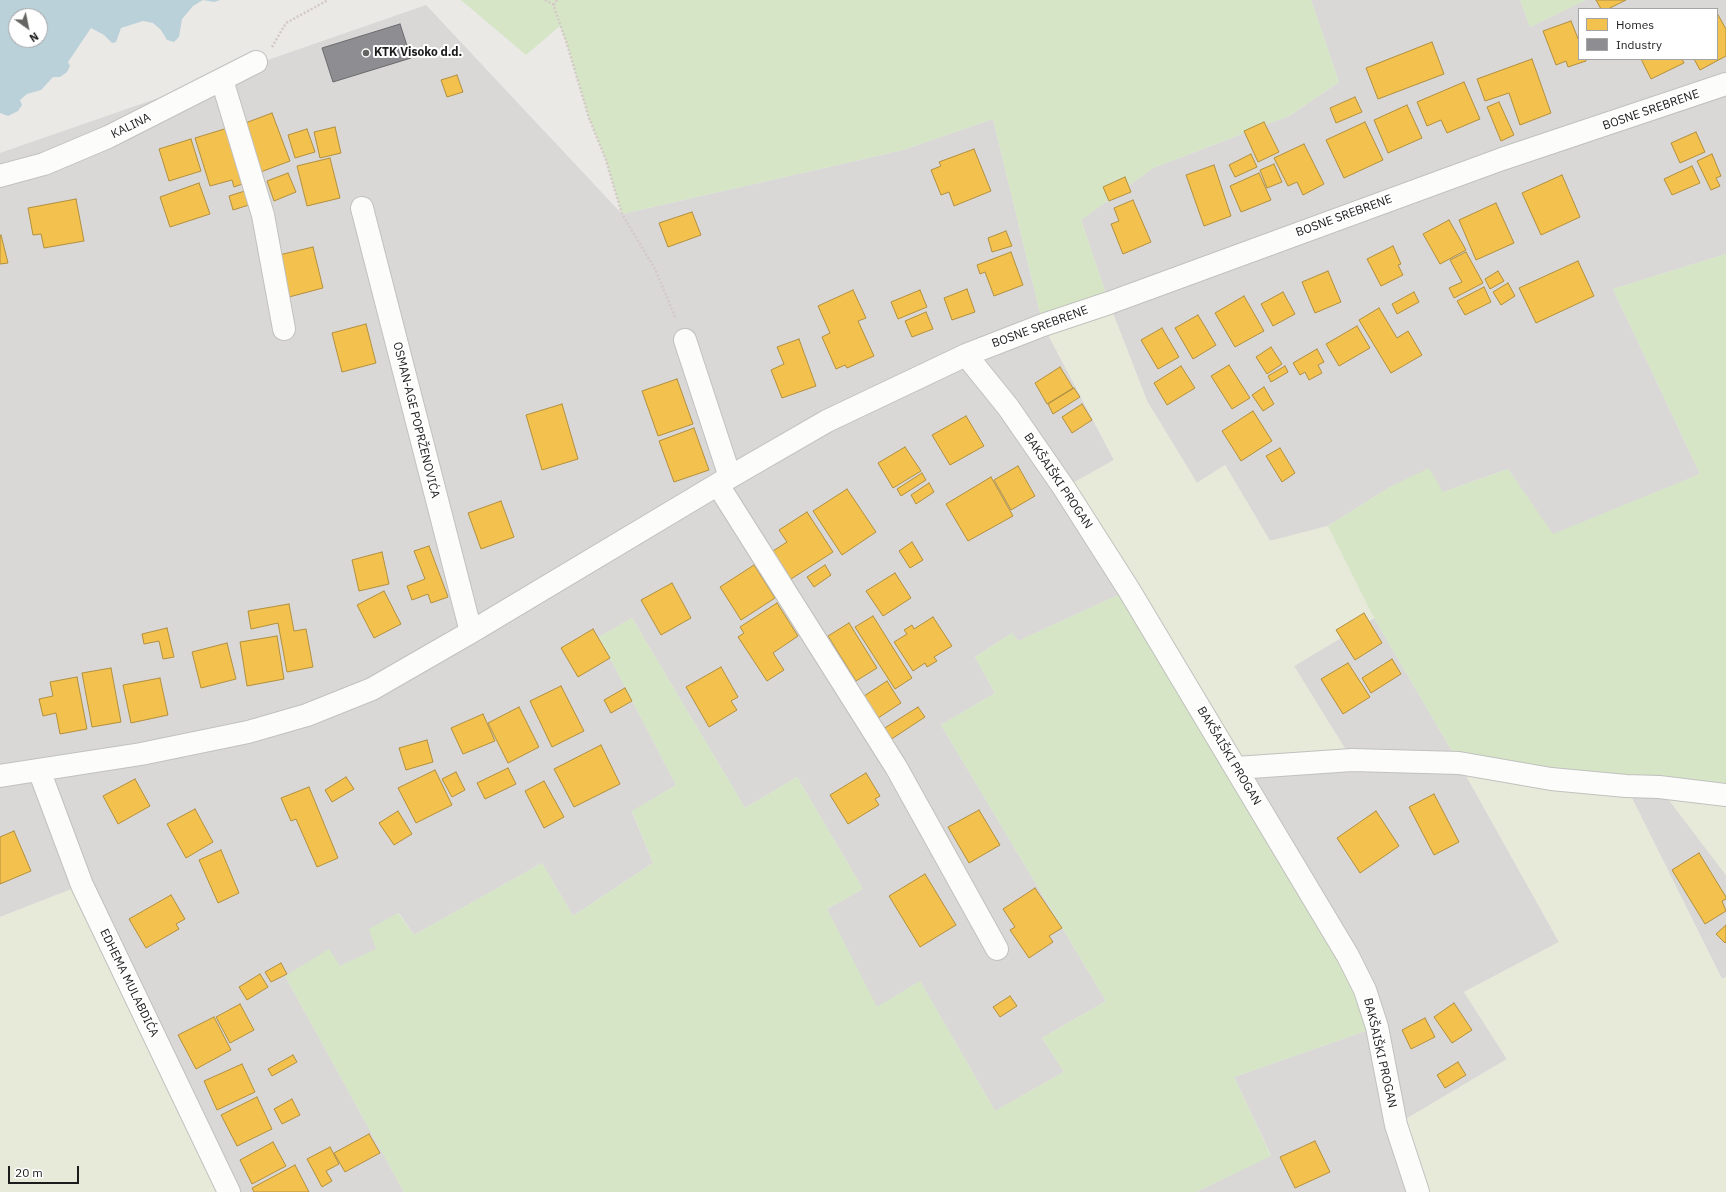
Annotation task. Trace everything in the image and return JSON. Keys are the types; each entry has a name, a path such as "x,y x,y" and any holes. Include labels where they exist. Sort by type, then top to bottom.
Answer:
{"street":[{"name":"KALINA","path":"0,176 44,164 108,137 256,62"},
{"path":"222,80 263,215 284,329"},
{"name":"BOSNE SREBRENE","path":"0,776 141,754 240,734 307,715 372,689 828,421 966,355 1043,325 1109,303 1502,159 1726,84"},
{"name":"OSMAN-AGE POPRŽENOVIĆA","path":"362,208 471,632"},
{"path":"685,340 724,481 896,767 997,949"},
{"name":"BAKŠAIŠKI PROGAN","path":"966,355 1008,407 1064,488 1129,590 1348,956 1365,990 1377,1027 1396,1125 1418,1192"},
{"path":"1236,768 1352,760 1459,764 1551,779 1626,786 1659,787 1726,794"},
{"name":"EDHEMA MULABDIĆA","path":"39,770 82,885 229,1192"}],"path":[{"path":"256,62 272,47 286,23 328,0"},
{"path":"546,0 554,5 589,118 606,160 622,214 655,269 685,340"},
{"path":"554,5 557,0"}],"shaded area":[{"path":"1311,0 1520,0 1530,27 1586,0 1726,0 1726,254 1613,289 1700,474 1553,535 1508,469 1443,492 1390,487 1328,526 1270,541 1225,465 1197,483 1147,401 1109,303 1081,220 1153,168 1289,116 1339,82"},
{"path":"426,5 622,214 903,150 993,119 1043,325 1114,460 1064,488 1129,590 1018,641 1012,633 975,657 995,693 941,725 1106,1001 1042,1038 1064,1072 995,1111 920,981 877,1008 827,909 863,889 797,777 745,808 632,618 599,637 676,785 632,812 653,863 573,916 542,863 414,935 399,913 377,949 340,966 285,976 404,1192 229,1192 82,885 0,917 0,153"},
{"path":"1374,618 1459,763 1559,942 1464,992 1507,1059 1396,1125 1418,1192 1196,1192 1271,1155 1234,1077 1377,1027 1236,768 1352,760 1294,666"},
{"path":"1626,786 1659,787 1726,875 1726,977 1722,979"}],"green space":[{"path":"461,0 1311,0 1339,82 1289,116 1153,168 1081,220 1109,303 1043,325 993,119 903,150 622,214 606,160 589,118 567,44 560,26 526,55"},
{"path":"1520,0 1586,0 1530,27"},
{"path":"1726,254 1726,795 1459,763 1374,618 1328,526 1390,487 1429,468 1443,492 1508,469 1553,534 1700,474 1613,289"},
{"path":"1109,303 1147,401 1197,483 1225,465 1270,541 1328,526 1374,618 1294,666 1352,760 1236,768 1064,488 1114,460 1043,325"},
{"path":"1129,590 1377,1027 1234,1077 1271,1156 1196,1192 404,1192 285,976 329,949 340,966 376,949 369,929 398,913 414,935 542,863 573,916 653,863 632,811 676,785 599,637 632,618 745,808 797,777 863,889 827,909 877,1007 920,981 995,1111 1064,1072 1042,1038 1106,1001 941,725 995,693 975,657 1012,633 1018,641"},
{"path":"1459,763 1626,786 1722,979 1726,977 1726,1192 1418,1192 1396,1125 1507,1059 1464,992 1559,942"},
{"path":"1659,787 1726,795 1726,875"},
{"path":"82,885 229,1192 0,1192 0,917"}],"water":[{"path":"0,0 203,0 193,6 182,19 179,37 174,42 167,40 161,30 153,23 143,21 121,28 116,42 112,43 104,35 91,28 68,62 70,66 67,72 60,77 53,77 41,90 27,94 20,100 22,105 18,111 8,116 0,113"},
{"path":"203,0 220,0 214,2"}],"building: Homes":[{"path":"1596,0 1626,0 1610,8 1600,8"},
{"path":"1718,15 1726,29 1726,56 1700,70 1695,60 1718,60"},
{"path":"1571,21 1578,38 1578,60 1586,61 1568,67 1566,61 1556,65 1543,31"},
{"path":"1432,42 1444,74 1378,99 1366,68"},
{"path":"1532,59 1551,113 1520,125 1509,93 1485,101 1477,79"},
{"path":"1642,60 1682,60 1684,63 1651,79"},
{"path":"457,75 463,92 447,97 441,80"},
{"path":"1464,82 1480,119 1447,133 1441,120 1427,126 1417,102"},
{"path":"1355,97 1362,112 1336,123 1330,108"},
{"path":"1499,102 1514,135 1501,141 1487,107"},
{"path":"1407,105 1422,138 1388,153 1374,120"},
{"path":"272,113 290,161 258,173 240,125"},
{"path":"1264,122 1279,152 1258,162 1244,131"},
{"path":"1365,122 1383,160 1344,178 1326,140"},
{"path":"231,127 248,182 234,187 232,180 210,186 195,138"},
{"path":"335,127 341,153 320,158 314,132"},
{"path":"307,129 315,152 295,158 288,135"},
{"path":"1696,132 1705,152 1680,163 1671,143"},
{"path":"191,139 201,171 169,181 159,149"},
{"path":"1304,144 1324,184 1303,195 1297,182 1288,186 1274,158"},
{"path":"974,149 991,191 954,206 949,192 941,195 931,170 941,166 939,162"},
{"path":"1251,154 1257,167 1235,177 1229,165"},
{"path":"1712,154 1721,176 1716,178 1720,186 1711,190 1697,161"},
{"path":"330,158 340,198 307,206 297,166"},
{"path":"1274,164 1282,182 1267,188 1260,170"},
{"path":"1214,165 1231,216 1204,226 1186,175"},
{"path":"1692,166 1700,183 1672,195 1664,179"},
{"path":"288,173 296,192 274,201 267,181"},
{"path":"1259,173 1271,200 1241,212 1230,186"},
{"path":"1562,175 1580,217 1541,235 1522,193"},
{"path":"1125,177 1131,192 1109,201 1103,187"},
{"path":"199,183 210,214 170,227 160,197"},
{"path":"248,190 252,204 233,210 229,196"},
{"path":"76,199 84,241 44,248 41,234 33,235 28,208"},
{"path":"1133,200 1151,242 1123,254 1111,224 1119,221 1114,208"},
{"path":"1496,203 1514,243 1476,260 1459,220"},
{"path":"692,212 701,235 668,247 659,223"},
{"path":"1449,220 1466,250 1440,264 1423,234"},
{"path":"1006,231 1012,246 992,252 988,238"},
{"path":"1,235 8,263 0,264 0,236"},
{"path":"1393,246 1401,264 1398,265 1403,275 1381,286 1367,259"},
{"path":"313,247 323,288 289,297 279,255"},
{"path":"1011,252 1023,285 994,296 985,272 980,274 977,265"},
{"path":"1466,252 1483,283 1454,298 1449,288 1462,282 1450,260"},
{"path":"1578,261 1594,296 1536,323 1519,288"},
{"path":"1328,271 1341,302 1315,313 1302,282"},
{"path":"1498,271 1504,281 1490,289 1485,279"},
{"path":"1508,283 1515,296 1501,305 1493,292"},
{"path":"1484,287 1491,302 1465,315 1457,301"},
{"path":"967,289 975,312 952,320 944,298"},
{"path":"853,290 866,318 858,321 874,356 847,368 845,365 836,369 822,337 830,333 818,306"},
{"path":"920,290 927,307 898,319 891,302"},
{"path":"1283,292 1295,314 1273,326 1261,304"},
{"path":"1414,292 1419,302 1397,314 1392,304"},
{"path":"1244,296 1264,331 1235,347 1215,313"},
{"path":"1379,308 1397,338 1408,331 1422,355 1391,373 1359,320"},
{"path":"926,312 933,329 912,337 905,321"},
{"path":"1198,315 1216,345 1193,359 1175,328"},
{"path":"366,324 376,363 342,372 332,333"},
{"path":"1357,326 1370,348 1339,366 1326,344"},
{"path":"1162,328 1179,357 1158,369 1141,340"},
{"path":"799,339 816,386 782,398 771,370 784,364 777,347"},
{"path":"1271,347 1282,364 1267,374 1256,357"},
{"path":"1317,349 1324,362 1318,365 1322,373 1309,380 1305,372 1300,375 1293,363"},
{"path":"1229,365 1250,398 1232,409 1211,376"},
{"path":"1181,366 1195,388 1167,405 1154,383"},
{"path":"1285,366 1288,372 1271,382 1268,376"},
{"path":"1060,367 1073,388 1047,404 1035,383"},
{"path":"677,379 693,424 658,436 642,391"},
{"path":"1264,387 1274,404 1263,411 1252,395"},
{"path":"1074,388 1080,397 1053,414 1048,404"},
{"path":"562,404 578,459 542,470 526,415"},
{"path":"1082,404 1092,420 1072,433 1062,417"},
{"path":"1253,411 1272,441 1241,461 1222,431"},
{"path":"966,416 984,446 950,465 932,435"},
{"path":"694,428 709,470 674,482 659,441"},
{"path":"905,447 921,471 893,488 878,463"},
{"path":"1280,448 1295,473 1282,482 1266,456"},
{"path":"1018,466 1035,496 1011,510 994,480"},
{"path":"922,473 926,480 901,496 897,489"},
{"path":"991,477 1013,516 968,541 946,504"},
{"path":"929,483 934,492 916,504 911,495"},
{"path":"847,489 876,532 842,555 813,511"},
{"path":"501,501 514,537 481,549 468,513"},
{"path":"807,512 833,552 791,579 773,551 787,542 779,530"},
{"path":"912,542 923,560 910,568 899,551"},
{"path":"429,546 448,597 431,603 428,594 412,600 407,586 425,579 414,551"},
{"path":"382,552 389,584 359,591 352,560"},
{"path":"754,565 775,598 741,620 720,587"},
{"path":"825,565 831,575 814,587 807,577"},
{"path":"895,573 911,598 883,616 866,591"},
{"path":"672,583 691,618 661,635 641,600"},
{"path":"384,591 401,624 374,638 357,605"},
{"path":"777,603 798,636 773,653 784,670 767,681 738,637 744,633 740,627"},
{"path":"289,604 294,631 306,629 313,667 287,672 278,623 251,629 248,611"},
{"path":"1364,613 1382,643 1355,660 1336,630"},
{"path":"873,616 912,678 895,689 855,627"},
{"path":"933,617 952,646 934,657 937,661 927,667 925,663 913,671 894,642 907,634 904,630 912,625 914,629"},
{"path":"849,623 877,668 856,681 828,636"},
{"path":"167,628 174,657 163,659 159,641 144,644 142,634"},
{"path":"593,629 610,658 578,677 561,648"},
{"path":"277,636 284,679 247,686 240,642"},
{"path":"227,643 236,679 201,688 192,652"},
{"path":"1392,659 1401,674 1371,693 1362,678"},
{"path":"1348,663 1370,697 1343,714 1321,679"},
{"path":"721,667 738,697 731,701 737,710 709,727 686,687"},
{"path":"111,668 121,722 92,727 82,673"},
{"path":"77,677 87,729 60,734 56,713 43,716 39,699 53,696 50,682"},
{"path":"160,678 168,715 131,723 123,685"},
{"path":"887,681 901,703 875,720 861,698"},
{"path":"561,686 584,731 552,747 530,701"},
{"path":"625,688 632,701 611,713 604,700"},
{"path":"519,707 539,747 508,763 488,723"},
{"path":"918,707 925,717 887,742 880,731"},
{"path":"483,714 495,741 463,754 451,728"},
{"path":"427,740 433,762 406,770 399,748"},
{"path":"601,745 620,784 574,807 554,769"},
{"path":"508,768 516,784 485,799 477,783"},
{"path":"435,770 452,805 416,823 398,788"},
{"path":"456,772 465,790 452,797 442,779"},
{"path":"866,773 880,796 875,799 879,805 848,824 830,795"},
{"path":"346,777 354,789 332,802 325,790"},
{"path":"135,779 150,806 118,824 103,796"},
{"path":"544,781 564,817 544,828 525,791"},
{"path":"309,787 338,858 317,867 296,819 291,821 281,798"},
{"path":"1434,794 1459,842 1434,855 1409,807"},
{"path":"195,809 213,842 186,858 167,824"},
{"path":"979,810 1000,845 969,863 948,827"},
{"path":"398,811 412,834 394,845 379,823"},
{"path":"1376,811 1399,846 1360,873 1337,838"},
{"path":"14,831 31,871 0,884 0,837"},
{"path":"221,850 239,893 218,903 199,860"},
{"path":"1699,853 1726,897 1726,899 1722,901 1726,911 1705,924 1672,870"},
{"path":"925,874 956,925 920,947 889,896"},
{"path":"1035,888 1062,928 1049,936 1053,942 1029,958 1010,930 1015,927 1003,909"},
{"path":"171,895 185,919 176,924 179,929 146,948 129,919"},
{"path":"1726,925 1726,942 1725,943 1716,934"},
{"path":"281,963 287,974 271,982 265,972"},
{"path":"260,974 268,987 247,1000 239,987"},
{"path":"1010,996 1017,1006 1000,1017 993,1007"},
{"path":"1454,1003 1472,1030 1452,1043 1434,1017"},
{"path":"240,1004 254,1030 230,1043 216,1017"},
{"path":"214,1017 231,1050 196,1069 178,1035"},
{"path":"1425,1018 1435,1037 1411,1049 1402,1030"},
{"path":"293,1055 297,1062 272,1076 268,1069"},
{"path":"1458,1062 1466,1075 1445,1088 1437,1075"},
{"path":"242,1064 255,1092 217,1110 204,1081"},
{"path":"257,1097 272,1129 237,1146 221,1115"},
{"path":"292,1099 300,1115 282,1124 274,1109"},
{"path":"369,1134 380,1153 345,1172 334,1153"},
{"path":"1315,1141 1330,1172 1295,1188 1280,1157"},
{"path":"273,1142 286,1166 252,1184 240,1160"},
{"path":"330,1147 339,1164 326,1171 332,1181 322,1187 307,1159"},
{"path":"295,1165 309,1192 254,1192 252,1188"}],"building: Industry":[{"name":"KTK Visoko d.d.","path":"400,24 411,58 333,82 322,48"}],"place":[{"name":"KTK Visoko d.d.","path":"366,53"}]}
